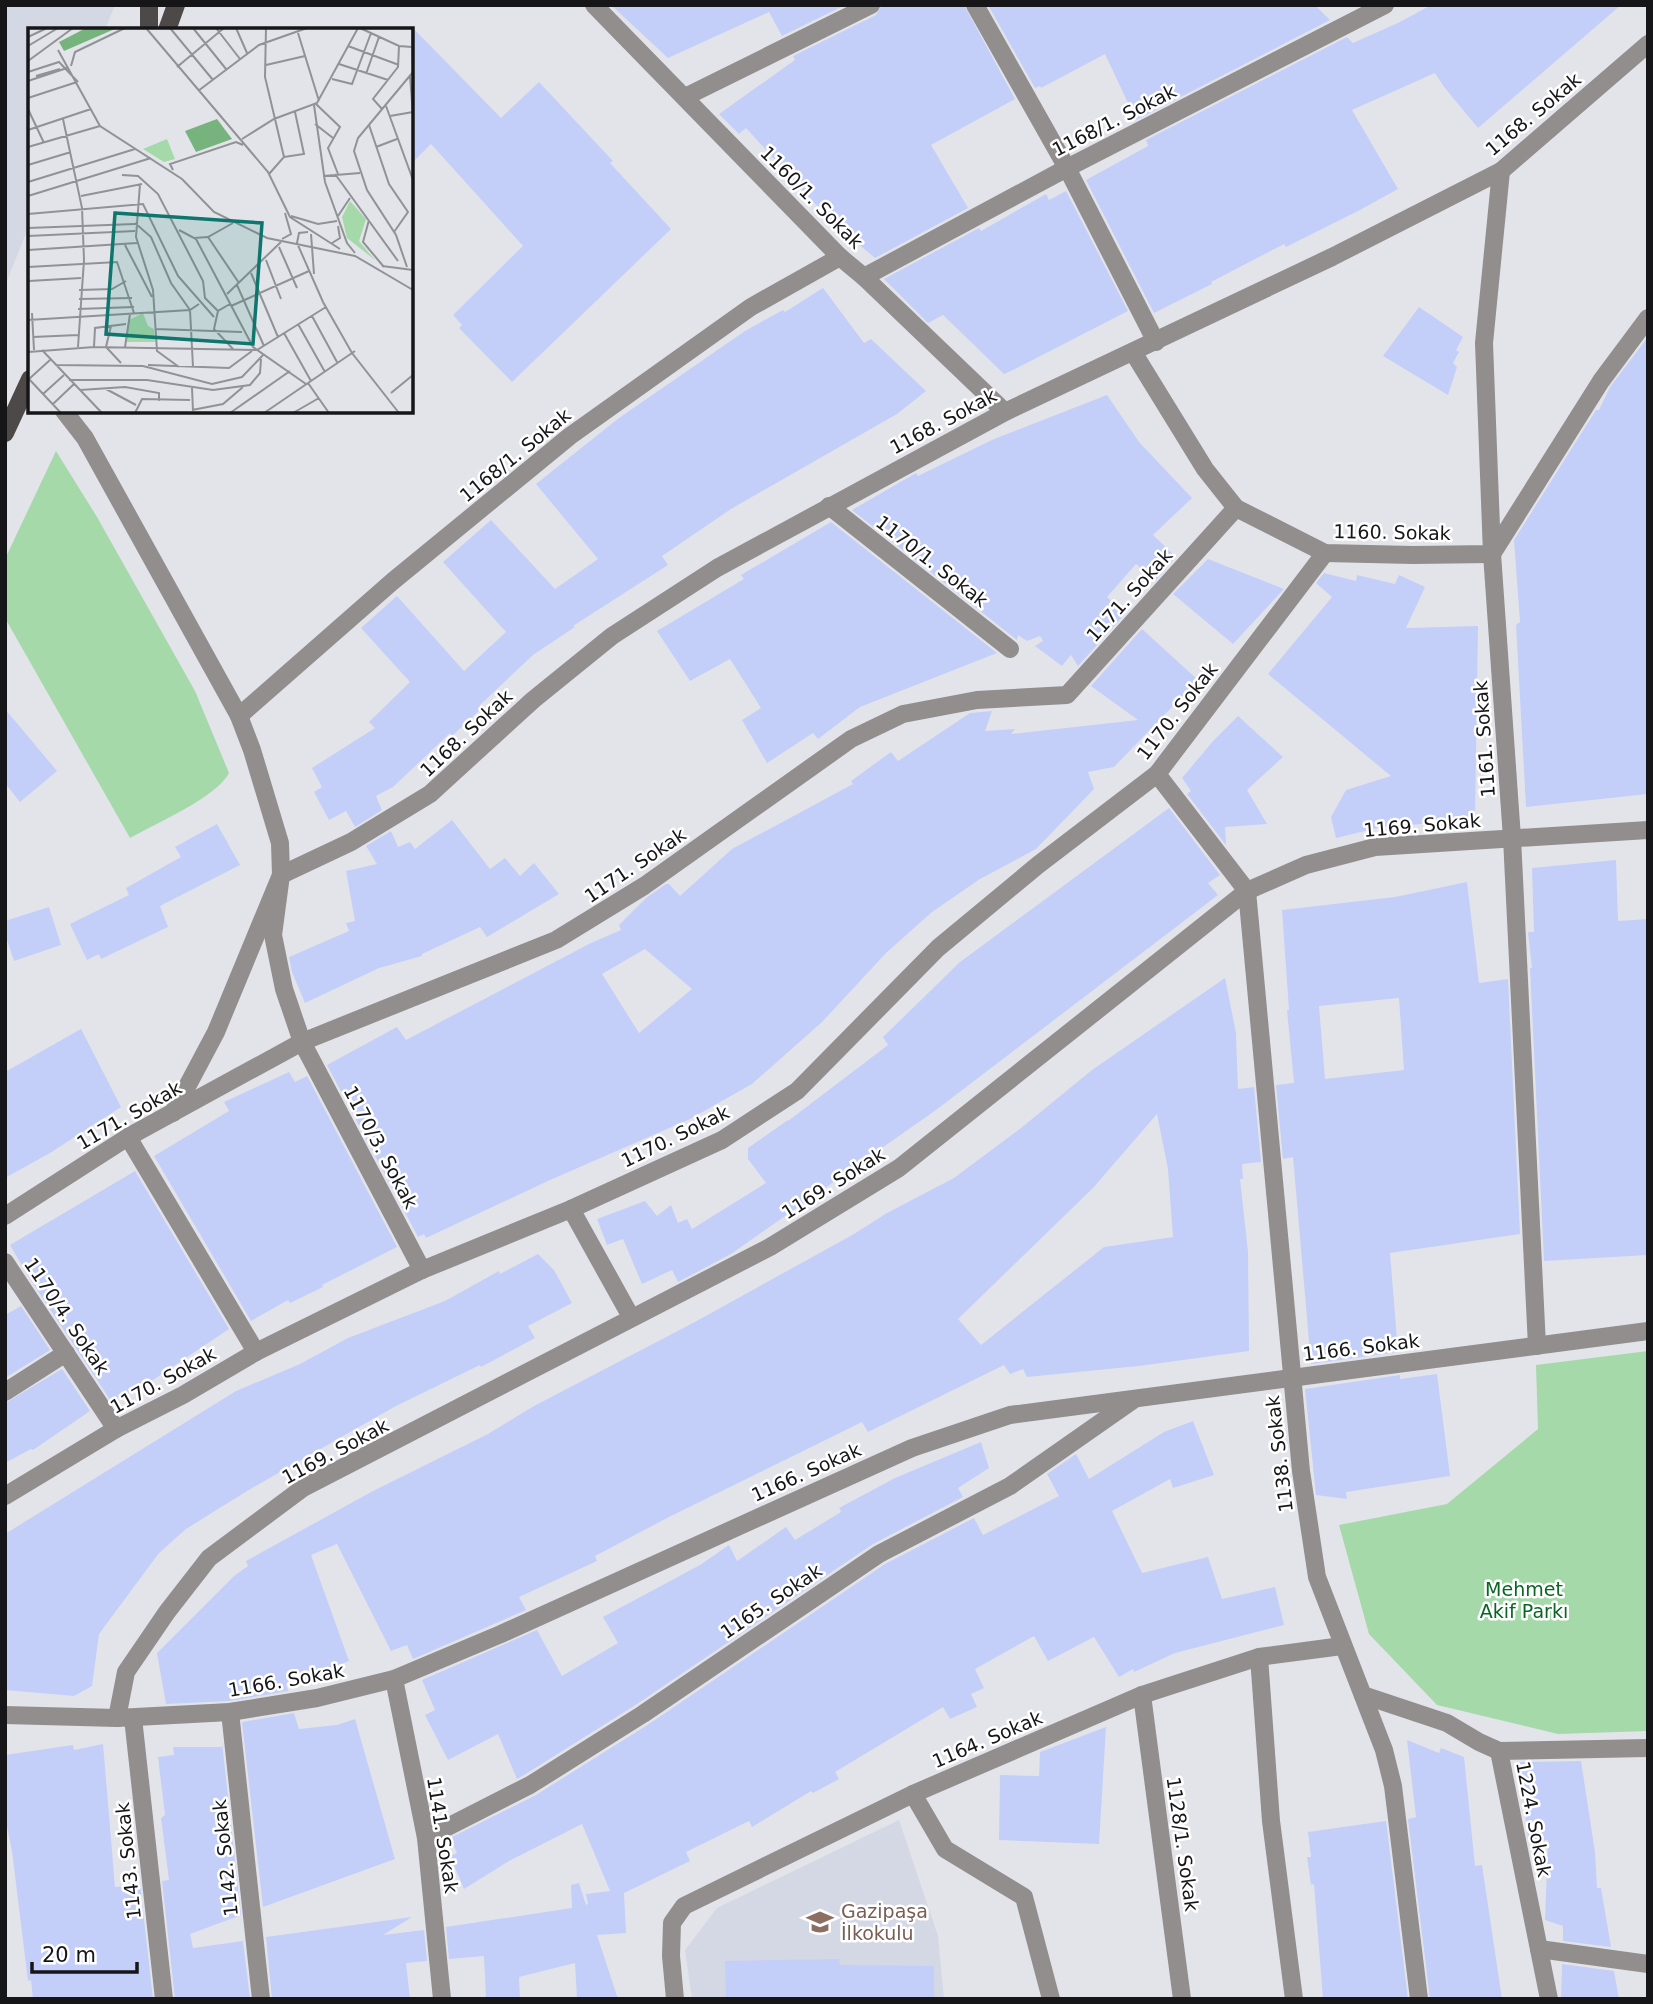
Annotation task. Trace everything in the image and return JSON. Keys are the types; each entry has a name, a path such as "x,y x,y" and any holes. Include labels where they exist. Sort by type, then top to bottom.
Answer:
{"main road":[{"path":"149,5 149,28"},
{"path":"168,28 176,5"},
{"path":"5,433 28,387"}],"street":[{"name":"1160/1. Sokak","path":"594,5 840,257 1005,412"},
{"path":"685,97 871,5"},
{"path":"975,5 1067,168 1156,342"},
{"name":"1168/1. Sokak","path":"864,277 1067,168 1385,5"},
{"name":"1168. Sokak","path":"281,876 351,842 430,794 533,700 612,636 718,568 1005,412 1332,257 1501,171 1648,44"},
{"name":"1161. Sokak","path":"1501,171 1484,343 1492,554 1512,838 1536,1346"},
{"name":"1168/1. Sokak","path":"239,716 393,581 570,436 751,307 840,257"},
{"path":"1492,554 1601,381 1648,318"},
{"name":"1160. Sokak","path":"1132,352 1205,470 1236,508 1325,553 1492,554"},
{"path":"66,413 85,438 239,716 256,761 280,843 281,876 216,1032 173,1113"},
{"name":"1170/1. Sokak","path":"829,506 1010,649"},
{"name":"1171. Sokak","path":"5,1216 128,1137 302,1042 556,940 643,886 851,739 902,714 977,700 1067,695 1236,508"},
{"name":"1170. Sokak","path":"5,1496 116,1429 183,1395 256,1352 422,1270 571,1209 722,1140 797,1091 937,948 1038,865 1157,774 1325,553"},
{"path":"1157,774 1247,891"},
{"name":"1169. Sokak","path":"125,1718 126,1672 167,1612 209,1558 303,1488 770,1247 899,1168 1247,891 1306,865 1375,847 1648,830"},
{"name":"1170/3. Sokak","path":"281,876 273,935 284,989 302,1042 422,1270"},
{"name":"1138. Sokak","path":"1247,891 1300,1471 1317,1577 1384,1751 1392,1786 1419,1999"},
{"path":"128,1137 256,1352"},
{"path":"571,1209 631,1317"},
{"name":"1170/4. Sokak","path":"5,1262 116,1429"},
{"name":"1166. Sokak","path":"5,1715 125,1718 230,1712 317,1698 394,1679 501,1634 912,1448 1010,1415 1138,1396 1648,1331"},
{"path":"5,1392 66,1353"},
{"name":"1165. Sokak","path":"426,1838 530,1784 643,1714 879,1554 1010,1486 1138,1396"},
{"name":"1164. Sokak","path":"675,1999 671,1956 672,1923 684,1906 913,1794 1142,1695 1259,1657 1342,1646"},
{"path":"1259,1657 1271,1821 1294,1999"},
{"name":"1141. Sokak","path":"394,1679 426,1838 442,1999"},
{"name":"1128/1. Sokak","path":"1142,1695 1182,1999"},
{"name":"1224. Sokak","path":"1363,1695 1447,1723 1499,1751 1549,1999"},
{"name":"1142. Sokak","path":"230,1712 261,1999"},
{"name":"1143. Sokak","path":"125,1718 164,1999"},
{"path":"1499,1751 1648,1748"},
{"path":"913,1794 945,1849 1024,1897 1051,1999"},
{"path":"1539,1949 1648,1964"}],"shaded area":[{"path":"5,5 115,5 106,28 28,28 28,228 5,286"},
{"name":"Gazipaşa İlkokulu","path":"899,1820 938,1936 944,1999 692,1999 685,1950 717,1908"}],"green space":[{"path":"56,451 97,517 195,691 229,773 199,800 130,838 5,618 5,559"},
{"name":"Mehmet Akif Parkı","path":"1648,1351 1648,1731 1558,1734 1437,1705 1369,1634 1339,1525 1447,1504 1538,1429 1536,1365"}],"building":[{"path":"611,5 845,5 782,36 769,12 668,58"},
{"path":"882,5 964,5 1015,99 931,145 968,208 875,258 830,220 746,128 739,134 719,114 795,60 793,56 876,15"},
{"path":"988,5 1315,5 1330,20 1136,120 1105,54 1041,88 1035,88"},
{"path":"1431,5 1621,5 1478,128 1435,73 1352,110 1398,189 1286,247 1284,244 1154,313 1086,180 1148,146 1146,140 1347,37 1353,43"},
{"path":"413,28 501,118 539,82 613,161 610,163 671,229 512,382 459,328 462,325 453,315 523,246 431,144 413,162"},
{"path":"1066,191 1128,311 1013,370 1004,374 943,315 928,323 884,279 979,228 981,231 1046,194 1049,200"},
{"path":"823,288 864,343 871,339 926,391 897,414 731,509 662,556 668,565 533,655 480,705 482,708 452,736 450,733 393,787 376,796 382,810 355,827 346,811 329,820 314,792 322,787 312,768 375,728 369,722 410,682 361,628 397,596 464,671 506,632 443,562 491,520 555,589 598,559 536,484 619,418 745,331 783,310 785,312"},
{"path":"1419,307 1463,337 1456,350 1459,352 1453,363 1457,367 1448,395 1383,356"},
{"path":"1648,337 1648,794 1526,807 1516,625 1520,622 1514,540 1596,410 1599,410 1610,387"},
{"path":"1107,395 1139,442 1192,498 1153,535 1176,557 1156,580 1136,564 1107,597 1125,614 1078,666 1071,655 1062,666 1035,646 1043,641 1040,636 1027,641 1018,635 1017,640 852,510 916,473 918,476 994,439"},
{"path":"831,522 997,653 860,707 818,739 813,733 767,763 742,720 761,708 730,659 690,681 657,631 744,579 741,575"},
{"path":"1208,559 1284,589 1233,644 1173,594"},
{"path":"1324,573 1356,581 1357,575 1395,584 1399,575 1425,587 1406,628 1478,626 1475,818 1432,820 1432,823 1377,828 1336,838 1331,817 1346,790 1391,776 1268,674 1332,597 1316,583"},
{"path":"1142,629 1198,680 1114,767 1088,772 1094,789 1036,849 980,879 932,912 886,953 822,1022 752,1084 690,1119 426,1238 424,1234 418,1237 327,1065 397,1027 406,1040 621,930 619,925 646,898 666,884 680,896 732,849 853,784 851,781 891,752 898,761 970,713 992,711 985,731 1015,729 1011,734 1138,720 1091,686","holes":["645,949 692,989 639,1033 602,974"]},
{"path":"5,709 57,771 20,802 5,783"},
{"path":"1238,716 1283,757 1247,790 1267,824 1225,827 1226,845 1187,794 1191,791 1182,778"},
{"path":"1169,808 1220,875 1208,883 1218,895 936,1110 731,1254 678,1282 672,1270 642,1284 623,1239 607,1245 597,1219 645,1201 657,1216 671,1205 678,1223 687,1219 692,1229 766,1183 748,1159 748,1148 888,1045 883,1037 960,962"},
{"path":"452,820 490,869 505,858 520,876 534,863 559,894 487,937 480,927 422,956 379,968 305,1003 289,957 349,931 346,923 355,921 346,871 377,864 366,846 391,831 398,847 410,842 415,849"},
{"path":"217,824 240,865 160,906 168,927 101,959 99,954 87,960 70,924 129,895 126,888 181,857 175,847"},
{"path":"1616,860 1618,921 1648,919 1648,1255 1544,1261 1532,968 1528,932 1534,932 1532,868"},
{"path":"1467,882 1479,983 1508,979 1520,1234 1390,1253 1398,1352 1311,1364 1293,1157 1283,1159 1276,1085 1294,1083 1282,910 1395,897","holes":["1399,998 1404,1070 1325,1079 1319,1006"]},
{"path":"49,907 61,945 14,961 5,934 5,921"},
{"path":"1225,978 1236,1033 1238,1089 1254,1087 1261,1162 1242,1164 1243,1179 1240,1179 1248,1252 1249,1351 1139,1366 1027,1377 1023,1369 1010,1374 1004,1365 868,1432 862,1422 669,1517 595,1556 597,1561 519,1597 526,1610 413,1659 407,1645 391,1651 337,1544 311,1555 349,1661 286,1684 288,1691 229,1701 166,1704 157,1653 234,1576 248,1566 246,1561 373,1491 488,1434 534,1406 693,1323 954,1178 1092,1070","holes":["1157,1114 1168,1169 1173,1237 1104,1247 981,1345 958,1319 1093,1188"]},
{"path":"81,1029 121,1107 50,1153 5,1178 5,1072"},
{"path":"289,1072 295,1082 307,1076 397,1247 322,1285 323,1287 290,1303 288,1300 251,1321 154,1156 229,1111 224,1102"},
{"path":"135,1171 229,1329 147,1384 111,1401 10,1245"},
{"path":"538,1254 554,1270 572,1303 528,1326 535,1338 481,1367 480,1365 394,1407 186,1529 159,1553 99,1634 92,1686 74,1696 5,1690 5,1534 236,1391 300,1364 348,1338 445,1301 499,1271 500,1274"},
{"path":"21,1306 50,1350 5,1378 5,1315"},
{"path":"62,1369 90,1411 33,1450 5,1463 5,1403"},
{"path":"1437,1374 1450,1476 1346,1492 1347,1499 1316,1495 1305,1389 1400,1375 1400,1379"},
{"path":"1193,1421 1214,1475 1173,1488 1170,1479 1112,1511 1142,1573 1208,1557 1222,1599 1275,1587 1284,1625 1175,1653 1119,1677 1094,1637 1048,1661 1034,1636 975,1669 984,1688 971,1694 977,1707 950,1719 943,1707 835,1772 839,1779 813,1793 811,1791 752,1827 749,1821 686,1852 690,1861 624,1893 626,1933 597,1935 618,1999 577,1999 575,1963 519,1977 520,1999 486,1999 484,1956 449,1959 446,1927 572,1908 571,1885 579,1883 586,1905 586,1894 610,1891 582,1824 509,1861 464,1889 450,1856 457,1853 450,1838 536,1795 649,1724 885,1564 974,1518 983,1535 1059,1496 1047,1474 1076,1454 1089,1479 1164,1432"},
{"path":"981,1442 989,1468 958,1488 963,1497 873,1544 637,1704 524,1775 517,1779 498,1734 448,1760 425,1715 435,1710 422,1680 537,1630 562,1676 618,1643 603,1617 700,1565 729,1545 737,1561 786,1527 795,1540 841,1512 839,1508 895,1478"},
{"path":"294,1713 299,1729 337,1725 355,1719 395,1859 263,1907 242,1722"},
{"path":"1106,1727 1099,1844 999,1840 1000,1775 1039,1776 1040,1752"},
{"path":"1407,1740 1439,1753 1441,1748 1464,1757 1475,1866 1482,1865 1502,1999 1430,1999 1408,1819 1416,1817"},
{"path":"222,1742 241,1915 190,1934 193,1948 243,1941 250,1999 175,1999 162,1881 169,1880 161,1818 165,1815 158,1757 174,1755 173,1747 222,1747"},
{"path":"103,1744 115,1887 140,1884 153,1999 33,1999 31,1980 28,1981 12,1851 5,1817 5,1755 73,1745 74,1750"},
{"path":"1581,1761 1595,1852 1597,1888 1601,1888 1611,1947 1563,1941 1563,1926 1545,1920 1548,1840 1529,1842 1528,1839 1519,1762"},
{"path":"1386,1821 1408,1999 1323,1999 1314,1884 1311,1885 1307,1857 1311,1857 1308,1832"},
{"path":"412,1917 383,1935 424,1930 427,1961 406,1963 410,1999 272,1999 266,1937"},
{"path":"839,1959 840,1965 934,1966 934,1999 726,1999 725,1961"},
{"path":"1562,1964 1614,1971 1619,1999 1561,1999"}],"place":[{"name":"Gazipaşa İlkokulu","path":"820,1922"}]}
